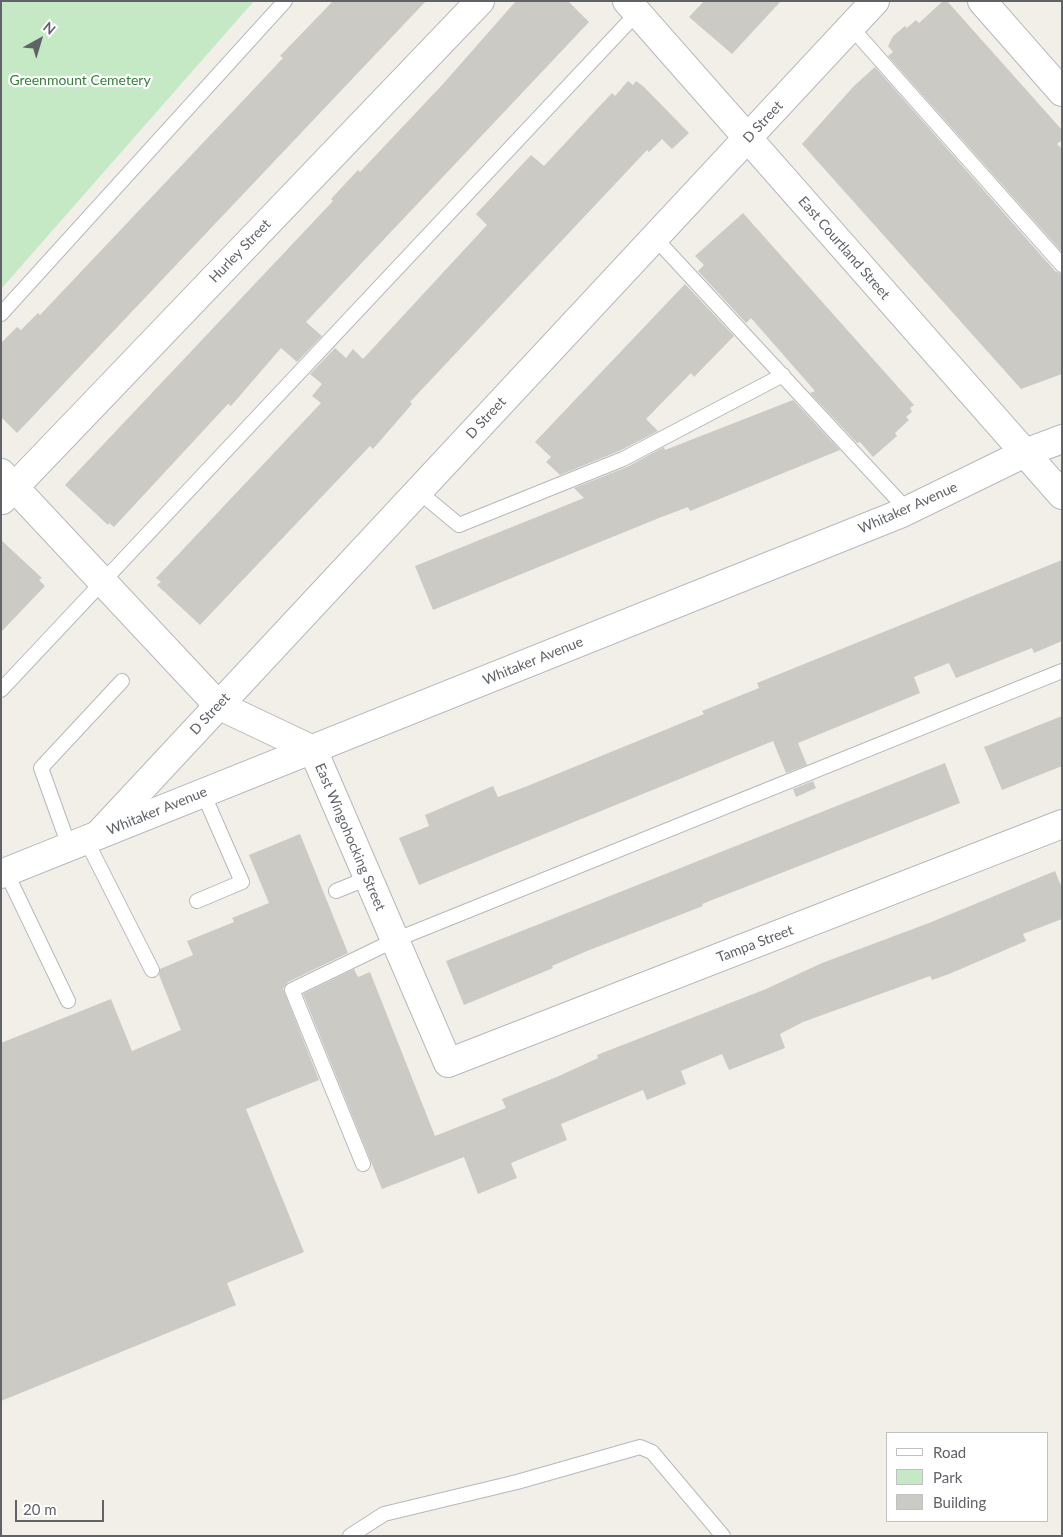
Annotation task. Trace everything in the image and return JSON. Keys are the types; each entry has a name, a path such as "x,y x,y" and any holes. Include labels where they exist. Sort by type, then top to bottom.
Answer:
{"street":[{"name":"Hurley Street","path":"5,487 480,1"},
{"name":"D Street","path":"84,840 218,705 875,1"},
{"path":"982,1 1062,92"},
{"name":"East Courtland Street","path":"632,7 1062,495"},
{"name":"Whitaker Avenue","path":"3,873 907,510 1025,453 1062,440"},
{"name":"East Wingohocking Street","path":"5,487 103,583 218,705 313,750 448,1063"},
{"name":"Tampa Street","path":"448,1063 1062,824"}],"lane":[{"path":"1,314 285,1"},
{"path":"1,690 103,583 632,7"},
{"path":"851,27 1062,265"},
{"path":"655,238 907,510"},
{"path":"418,491 459,525 623,459 783,375"},
{"path":"364,1164 292,990 395,940 1062,671"},
{"path":"122,681 41,768 84,840 152,970"},
{"path":"197,901 242,882 203,793"},
{"path":"3,873 68,1001"},
{"path":"336,891 368,878"},
{"path":"350,1536 384,1514 517,1482 640,1447 652,1452 722,1536"}],"green space":[{"name":"Greenmount Cemetery","path":"1,1 254,1 1,289"}],"building":[{"path":"333,1 426,1 17,433 1,417 1,343 17,327 21,330 38,313 40,315 283,58 280,56"},
{"path":"516,1 568,1 589,22 306,322 322,336 297,362 281,348 231,406 228,404 114,527 109,523 108,525 65,485 333,201 331,199 358,170 360,172 443,84"},
{"path":"704,1 781,1 732,54 689,17"},
{"path":"943,1 947,1 1062,130 1062,140 1057,144 1062,149 1062,252 888,56 893,52 888,46 893,36 916,20 919,23"},
{"path":"875,67 1055,271 1062,274 1062,374 1021,389 802,144 854,86"},
{"path":"628,81 633,85 636,81 643,86 689,133 672,149 662,139 649,152 647,150 410,402 412,404 373,449 370,446 200,625 157,585 161,582 156,578 321,403 312,396 322,384 310,374 335,348 346,358 353,349 363,359 487,225 476,214 531,155 544,166 612,93 615,96"},
{"path":"743,213 914,405 910,408 912,412 906,417 909,420 895,433 897,436 873,457 860,442 857,443 810,393 815,391 751,318 746,323 698,271 704,265 695,256"},
{"path":"685,284 734,336 694,377 691,373 646,419 658,431 619,451 560,475 546,462 551,457 535,442"},
{"path":"793,400 840,450 690,511 688,507 659,518 433,610 415,566 584,498 574,488 627,467 664,447 665,450"},
{"path":"1,540 42,578 39,580 45,586 1,632"},
{"path":"1062,560 1062,641 1034,653 1032,648 956,678 949,663 914,677 920,693 798,743 807,765 786,773 773,741 419,885 399,838 429,826 425,815 493,786 498,797 525,787 704,714 702,711 759,688 757,683"},
{"path":"1062,716 1062,766 1002,790 984,747"},
{"path":"945,763 960,803 702,904 703,906 587,951 552,966 553,968 464,1005 446,961"},
{"path":"813,781 816,788 796,797 793,789"},
{"path":"300,834 348,953 288,982 283,989 319,1080 246,1109 304,1252 227,1283 236,1305 1,1401 1,1043 111,999 132,1051 181,1030 159,975 160,969 193,955 187,941 234,922 232,918 269,903 249,855"},
{"path":"1055,871 1062,888 1062,919 1023,934 1026,941 949,974 932,980 930,976 803,1022 780,1034 785,1048 729,1070 722,1054 681,1071 686,1084 647,1100 643,1090 561,1124 567,1140 511,1163 517,1178 478,1194 464,1157 382,1189 303,994 354,969 358,977 370,972 435,1136 506,1108 502,1099 598,1058 597,1055 766,989 822,963 929,923"}]}
